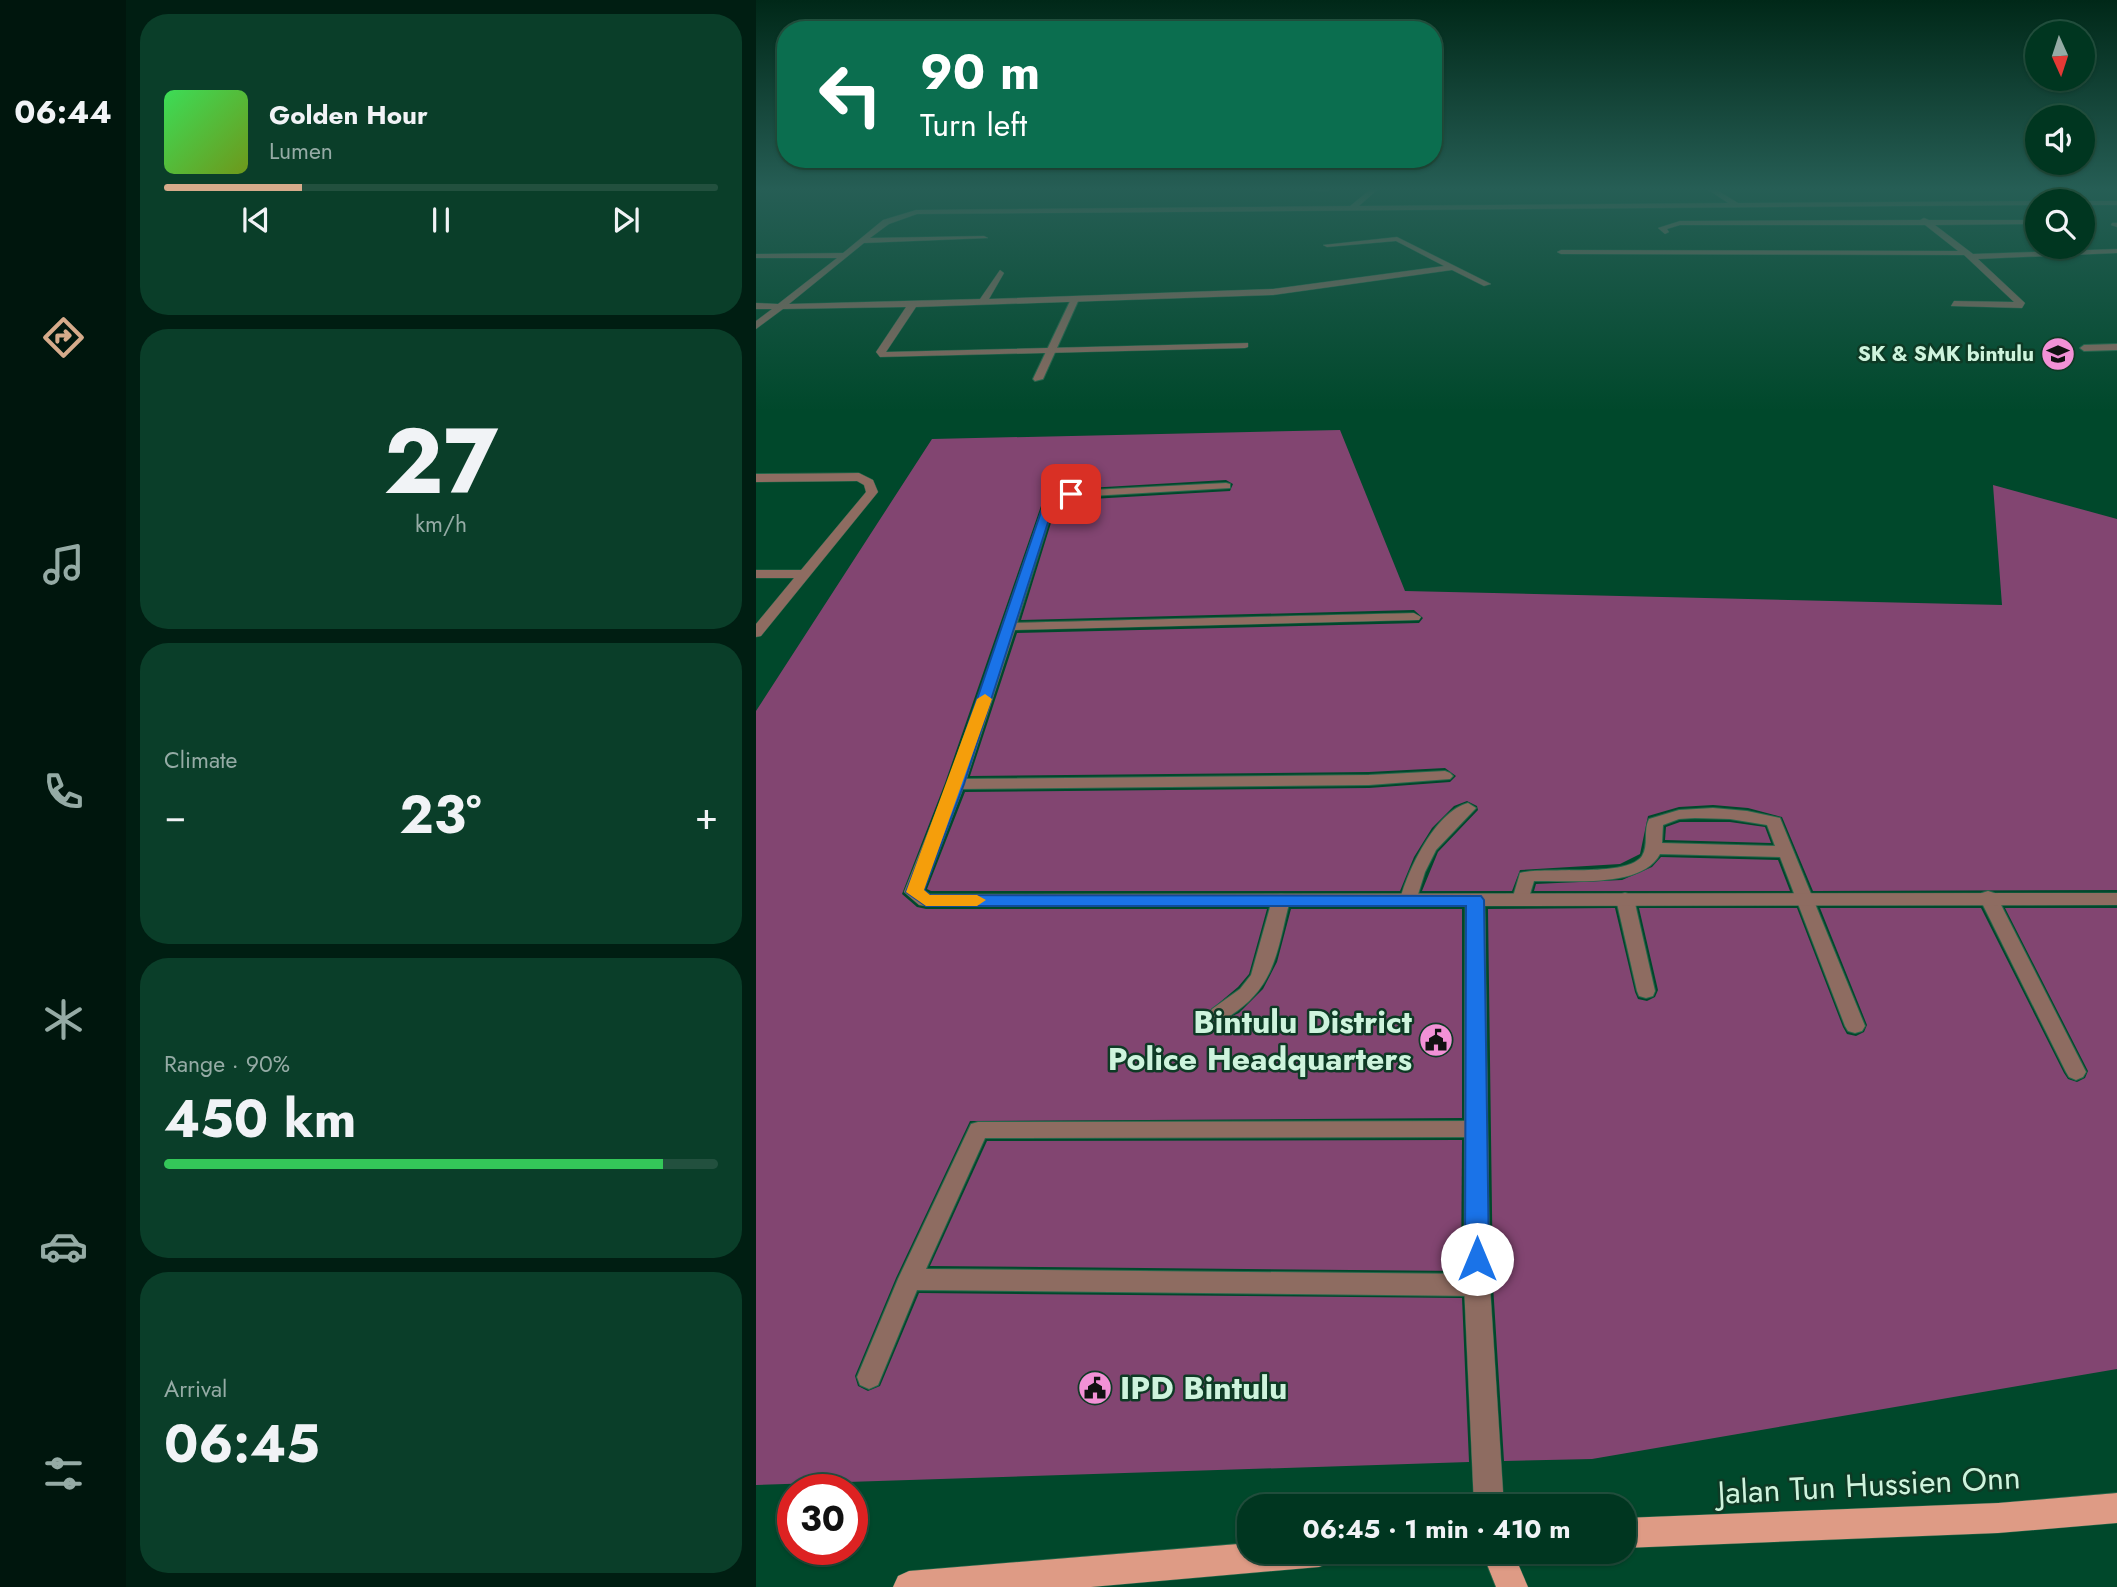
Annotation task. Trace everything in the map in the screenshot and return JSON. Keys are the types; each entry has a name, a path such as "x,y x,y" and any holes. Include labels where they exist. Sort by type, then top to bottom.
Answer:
{"main road":[{"name":"Jalan Tun Hussien Onn","path":"1636,1533 1998,1518 2117,1508"},
{"path":"909,1587 1237,1559"},
{"path":"1502,1564 1511,1587"}],"street":[{"path":"756,326 834,263"},
{"path":"1445,263 1487,284"},
{"path":"1954,304 2022,305 1978,263"},
{"path":"756,306 983,302 1299,290 1453,267"},
{"path":"983,302 1000,273"},
{"path":"913,304 881,352 883,355 1245,345"},
{"path":"756,478 859,477 869,483 872,492 756,633"},
{"path":"756,574 802,574"},
{"path":"1414,617 1009,626 956,784 915,892 926,900 1802,897 2117,899"},
{"path":"1475,900 1477,1285 1488,1494"}],"lane":[{"path":"1038,379 1075,299"},
{"path":"2084,348 2117,347"},
{"path":"1009,626 1048,506 1058,498 1071,494 1226,486"},
{"path":"956,784 1369,780 1445,776"},
{"path":"1409,900 1415,869 1446,825 1468,808"},
{"path":"1521,900 1526,877 1620,873 1644,864 1651,858 1655,823 1663,817 1678,813 1757,817 1774,822 1779,829 1783,852 1855,1026"},
{"path":"1652,848 1783,852"},
{"path":"1987,897 2076,1072"},
{"path":"1625,899 1646,991"},
{"path":"1219,1014 1247,993 1260,977 1281,900"},
{"path":"869,1377 909,1279 978,1130 1476,1129"},
{"path":"909,1279 1477,1285"}],"building":[{"path":"1340,430 1405,591 2002,605 1993,485 2117,519 2117,890 1813,891 1782,817 1748,808 1713,805 1679,807 1648,816 1640,854 1620,864 1520,870 1512,891 1422,891 1438,852 1478,810 1477,806 1467,801 1454,806 1432,828 1414,857 1400,891 931,891 927,889 965,792 1369,788 1450,782 1456,776 1445,768 1369,772 970,776 1017,633 1419,623 1423,618 1414,610 1021,620 1055,510 1074,500 1230,491 1233,484 1226,480 1070,489 1042,503 945,783 902,894 917,907 926,909 1267,909 1249,974 1207,1013 1210,1020 1219,1022 1239,1013 1263,989 1277,962 1291,909 1462,909 1462,1118 970,1121 896,1278 855,1376 858,1386 868,1391 880,1386 919,1293 1462,1298 1469,1462 868,1481 868,1474 777,1474 777,1484 756,1485 756,711 932,439"},
{"path":"1680,822 1730,822 1765,827 1771,843 1665,840 1666,827"},
{"path":"1661,857 1778,860 1790,891 1534,891 1536,884 1622,880 1652,867"},
{"path":"1615,908 1635,992 1638,999 1647,1001 1655,997 1658,990 1639,908 1797,908 1843,1027 1847,1034 1856,1036 1864,1032 1867,1025 1820,908 1981,908 2064,1073 2068,1079 2077,1082 2085,1078 2088,1071 2005,908 2117,908 2117,1369 1592,1459 1504,1461 1493,1285 1488,909"},
{"path":"1462,1140 1461,1271 930,1266 987,1141"}],"slow traffic":[{"path":"977,900 926,900 915,892 918,877 956,784 985,699"}],"place":[{"name":"SK & SMK bintulu","path":"2058,354"},
{"name":"Bintulu District Police Headquarters","path":"1436,1040"},
{"name":"IPD Bintulu","path":"1095,1388"}],"route":[{"path":"1071,494 1058,498 1048,506 956,784 918,877 915,892 926,900 1475,900 1477,1259"}]}
